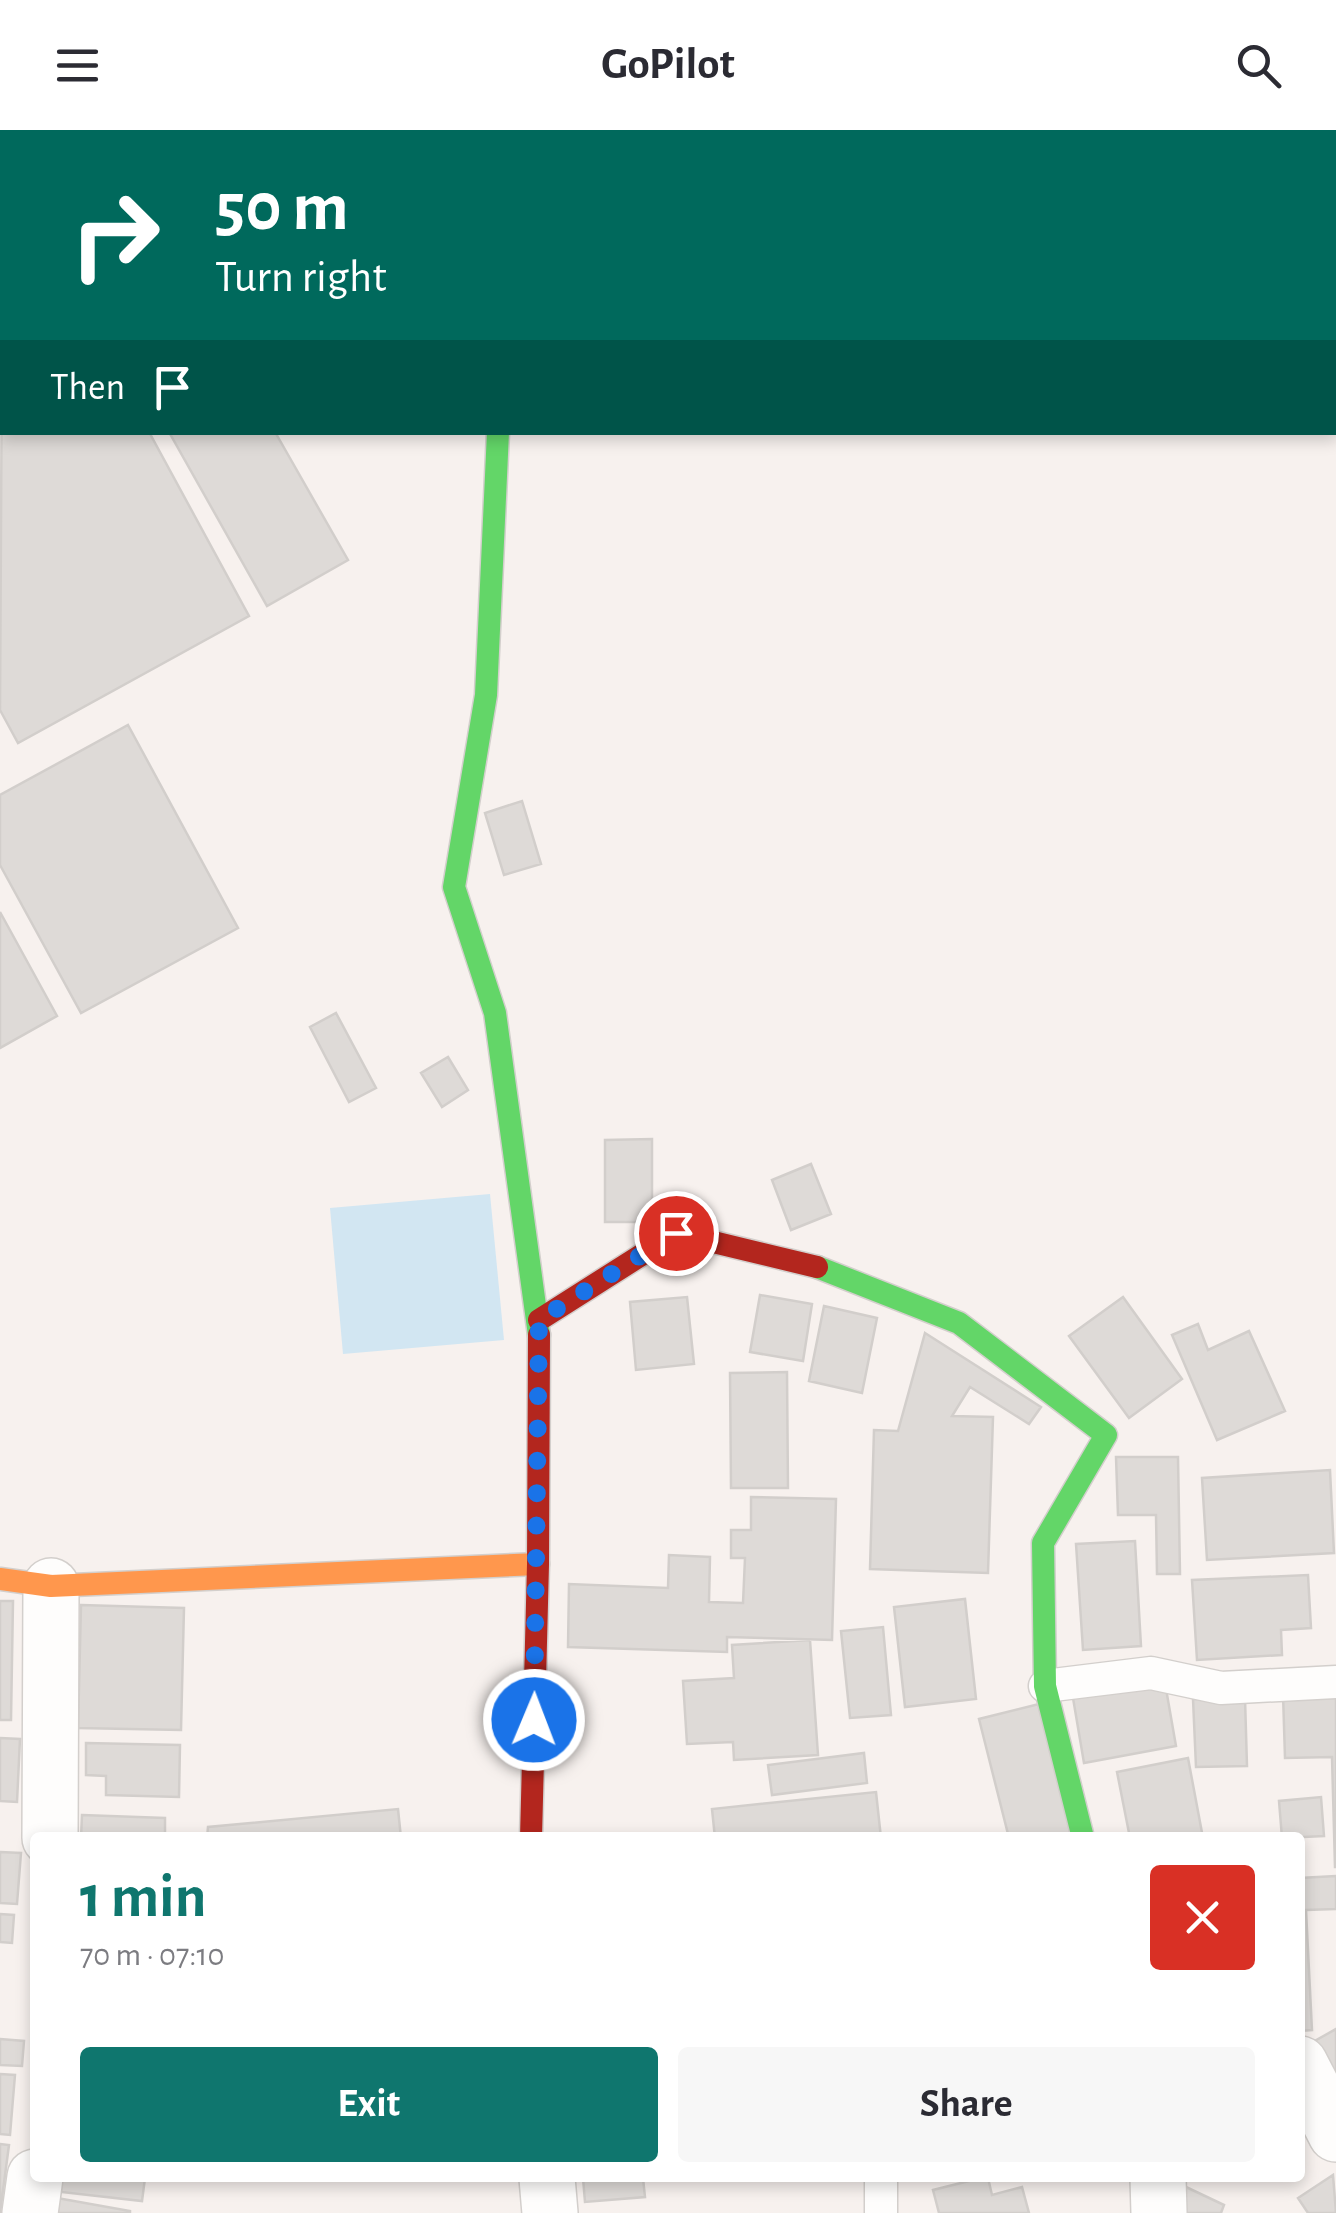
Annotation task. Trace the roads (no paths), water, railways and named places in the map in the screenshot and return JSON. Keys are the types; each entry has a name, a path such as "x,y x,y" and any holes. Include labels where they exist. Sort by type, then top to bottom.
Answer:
{"street":[{"path":"498,435 486,695 454,887 496,1013 539,1320 531,1832"},
{"path":"539,1320 676,1233 814,1266 959,1323 1106,1435 1043,1542 1045,1686 1082,1832"},
{"path":"49,1832 26,1582 538,1564"},
{"path":"1305,2074 1336,2134"},
{"path":"30,2213 34,2182"},
{"path":"547,2182 550,2213"},
{"path":"1158,2182 1159,2213"}],"lane":[{"path":"1045,1686 1151,1673 1221,1688 1336,1682"},
{"path":"880,2182 881,2213"}],"water":[{"path":"490,1194 504,1340 343,1354 330,1208"}]}
